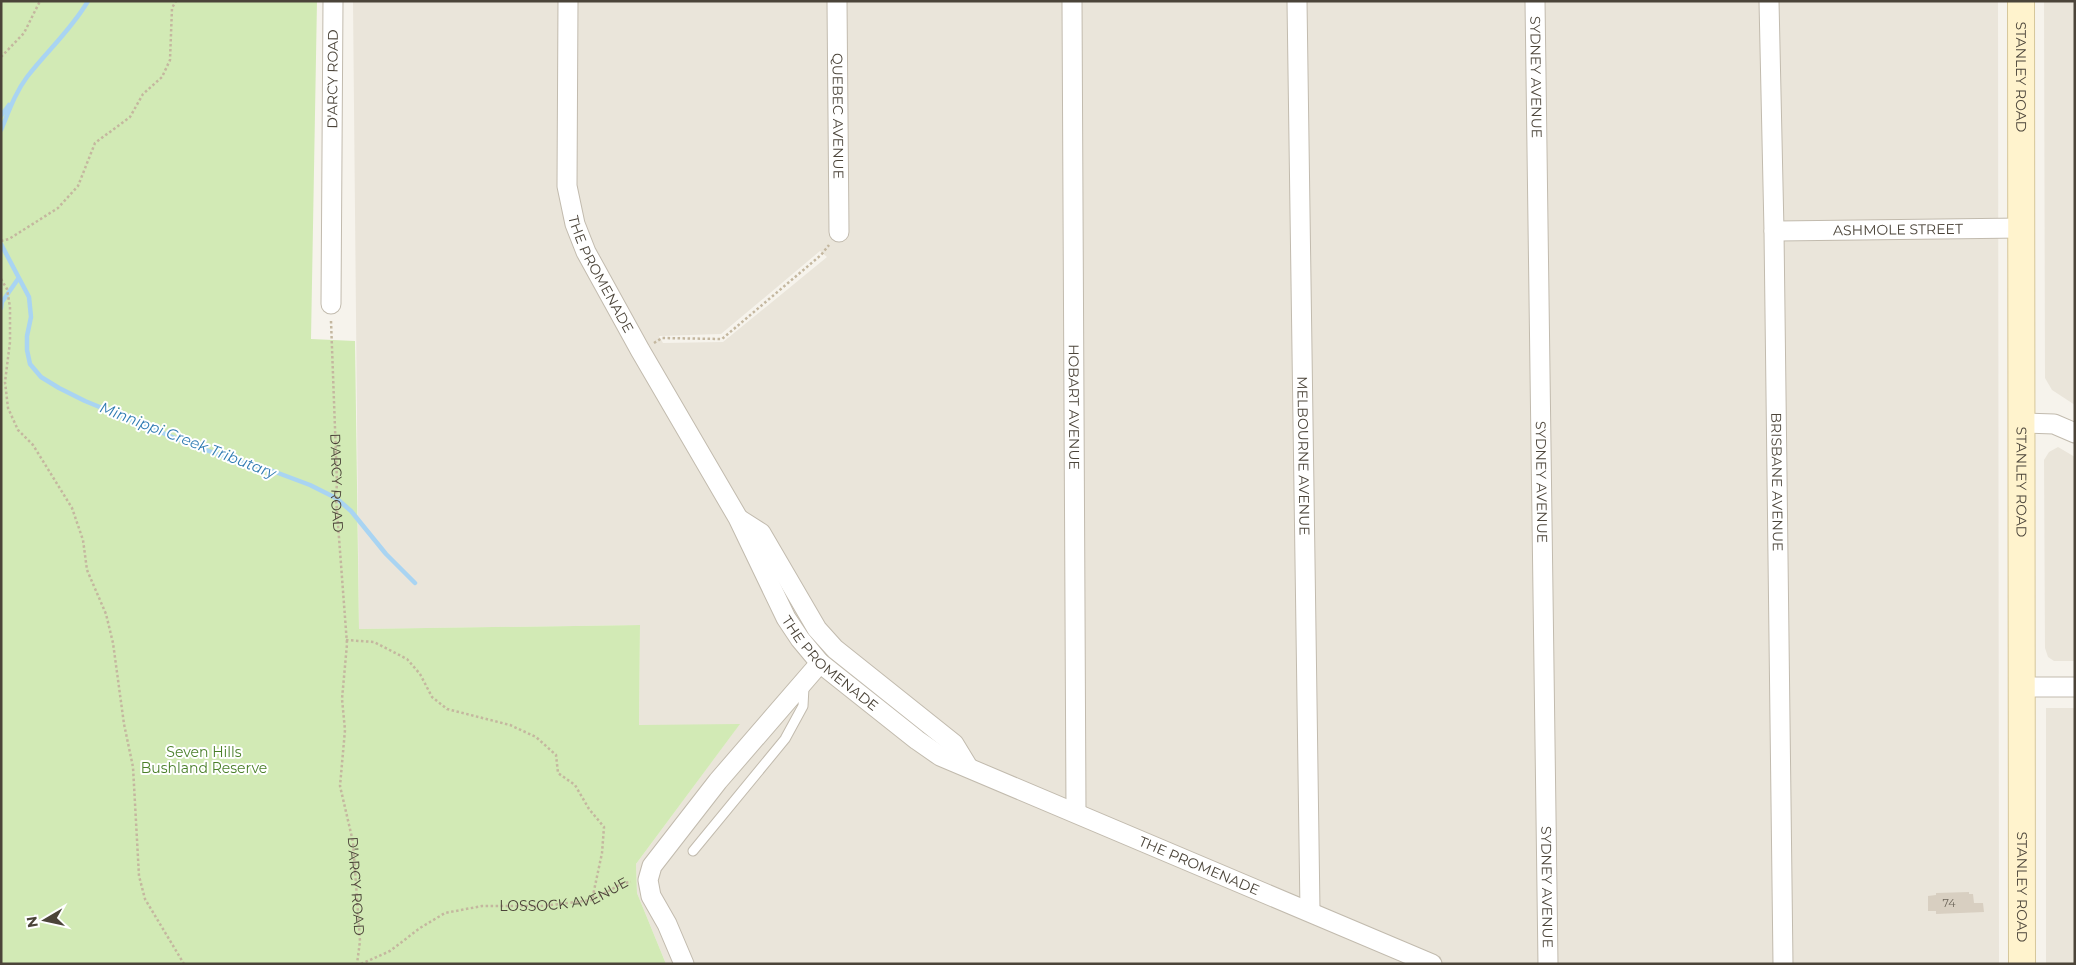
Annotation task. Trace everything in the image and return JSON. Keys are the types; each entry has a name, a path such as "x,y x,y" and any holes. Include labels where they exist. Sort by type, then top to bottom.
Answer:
{"main road":[{"name":"STANLEY ROAD","path":"2021,1 2022,964"}],"street":[{"name":"D'ARCY ROAD","path":"330,304 333,1"},
{"name":"THE PROMENADE","path":"568,1 567,186 575,224 586,252 640,350 738,518 786,618 820,663 940,756 1432,964"},
{"name":"QUEBEC AVENUE","path":"837,1 839,232"},
{"name":"HOBART AVENUE","path":"1072,1 1076,812"},
{"name":"MELBOURNE AVENUE","path":"1297,1 1310,911"},
{"name":"SYDNEY AVENUE","path":"1534,1 1548,964"},
{"name":"BRISBANE AVENUE","path":"1769,1 1774,231 1783,964"},
{"name":"ASHMOLE STREET","path":"1774,231 2021,228"},
{"path":"2022,423 2054,424 2075,433"},
{"name":"THE PROMENADE","path":"738,518 761,533 817,629 835,649 954,744 968,768"},
{"name":"LOSSOCK AVENUE","path":"648,880 652,866 718,782 820,663"},
{"path":"2021,687 2075,687"},
{"path":"648,880 651,896 667,924 684,964"}],"lane":[{"path":"693,851 785,739 803,706 804,681"}],"path":[{"path":"1,57 24,33 40,1"},
{"path":"1,241 9,239 58,208 78,186 95,143 130,117 143,94 162,77 170,60 172,8 176,1"},
{"path":"640,350 662,338 722,339 822,254 839,232"},
{"path":"1,279 7,289 10,307 10,342 5,382 8,408 18,430 33,445 72,508 83,540 88,570 106,614 113,643 124,724 133,767 139,876 145,899 184,964"},
{"name":"D'ARCY ROAD","path":"330,304 338,482 336,498 346,640 342,699 345,730 340,786 353,842 360,940 359,964"},
{"path":"346,640 374,642 390,649 407,659 420,674 432,697 447,709 510,725 536,737 556,755 558,773 574,785 589,809 604,827 602,853 592,900"},
{"name":"LOSSOCK AVENUE","path":"359,964 390,951 420,928 445,913 482,906 543,906 592,900 623,883 648,880"}],"shaded area":[{"path":"353,1 1998,1 1999,964 666,964 637,893 636,864 739,725 639,725 640,625 359,629","holes":["820,251 827,257 723,342 663,343 659,336 721,334"]},
{"path":"2044,1 2075,1 2075,405 2052,390 2045,378"},
{"path":"2058,447 2075,457 2075,661 2054,661 2048,657 2045,648 2044,460 2049,452"},
{"path":"2046,708 2075,708 2075,964 2046,964"}],"green space":[{"name":"Seven Hills Bushland Reserve","path":"1,1 317,1 311,339 355,341 359,629 640,625 639,725 740,724 636,864 637,893 666,964 1,964"}],"building":[{"path":"1969,892 1969,894 1973,894 1974,903 1983,903 1984,912 1936,914 1936,911 1928,911 1928,896 1936,895 1936,893"}],"waterway":[{"name":"Minnippi Creek Tributary","path":"1,130 12,102 23,83 59,40 88,1"},
{"name":"Minnippi Creek Tributary","path":"1,116 9,105"},
{"name":"Minnippi Creek Tributary","path":"1,244 29,297 31,317 27,336 27,350 30,364 41,377 85,401 192,445 237,461 262,467 310,485 336,498 351,511 386,554 415,583"},
{"path":"1,308 2,302 18,279"}]}
